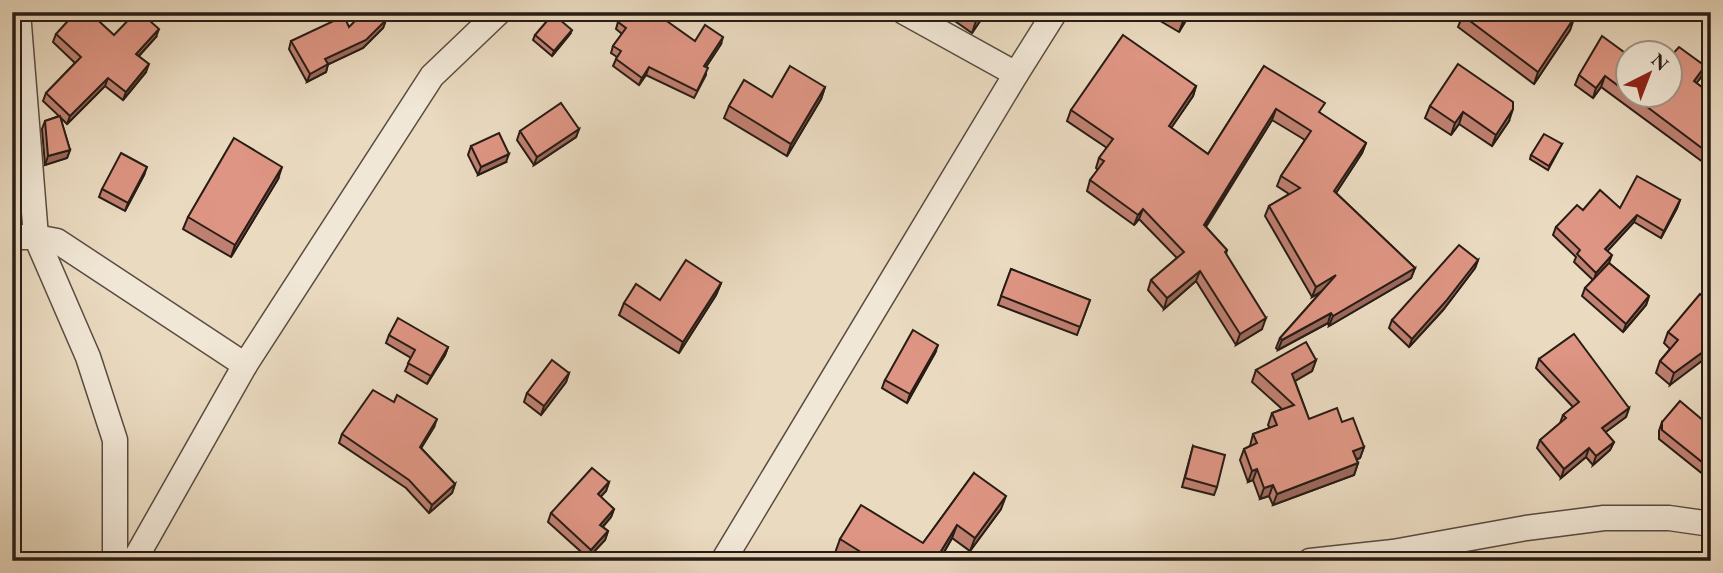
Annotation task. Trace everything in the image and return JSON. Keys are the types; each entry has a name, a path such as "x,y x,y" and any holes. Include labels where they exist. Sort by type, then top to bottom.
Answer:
{"street":[{"path":"18,12 24,237 88,357 115,440 114,561"},
{"path":"134,561 245,365 432,76 499,12"},
{"path":"904,12 1016,74"},
{"path":"723,561 1055,12"},
{"path":"24,237 57,241 245,365"},
{"path":"1310,561 1393,552 1526,528 1604,518 1669,519 1711,524"}],"building":[{"path":"76,12 89,12 114,35 136,12 140,12 159,29 136,54 149,64 126,92 108,78 70,116 46,93 81,57 56,34"},
{"path":"364,12 378,12 386,20 366,40 325,59 328,64 310,74 291,41 344,16 349,27"},
{"path":"625,12 654,12 695,41 705,25 723,37 704,66 708,68 697,91 649,67 642,78 616,59 621,51 613,46 626,28 618,22"},
{"path":"969,12 981,12 977,18"},
{"path":"1173,12 1188,12 1184,19"},
{"path":"1464,12 1567,12 1574,18 1538,72 1462,15"},
{"path":"553,14 572,30 554,51 535,35"},
{"path":"1123,35 1196,86 1169,126 1208,154 1264,66 1325,103 1319,112 1366,143 1334,191 1415,268 1333,316 1331,313 1282,340 1280,338 1336,275 1316,287 1269,206 1300,188 1281,176 1311,131 1276,109 1204,225 1227,250 1225,252 1266,318 1240,334 1200,271 1167,298 1151,280 1184,252 1143,209 1138,215 1090,180 1104,161 1099,158 1113,139 1071,110"},
{"path":"1602,36 1614,45 1614,83 1605,76 1596,88 1579,75"},
{"path":"1684,51 1705,66 1694,81 1711,94 1711,155 1649,108 1684,108"},
{"path":"1458,64 1513,102 1513,109 1496,135 1463,112 1455,123 1430,106"},
{"path":"790,66 825,87 791,144 729,106 744,80 772,97"},
{"path":"561,103 579,129 537,157 520,131"},
{"path":"60,116 70,150 48,156 45,121"},
{"path":"499,133 509,154 481,167 471,146"},
{"path":"1544,134 1562,144 1549,166 1531,155"},
{"path":"234,138 282,167 235,245 188,217"},
{"path":"121,153 147,167 128,203 102,189"},
{"path":"1637,176 1680,200 1664,231 1637,215 1605,249 1612,255 1596,273 1577,254 1580,250 1556,227 1577,205 1583,210 1600,190 1620,208"},
{"path":"1459,245 1478,260 1412,339 1392,320"},
{"path":"686,260 721,283 683,342 624,303 636,284 660,300"},
{"path":"1609,263 1649,296 1626,324 1585,288"},
{"path":"1011,269 1090,300 1080,327 1001,296"},
{"path":"1700,294 1711,302 1711,346 1674,373 1660,361 1678,340 1668,332"},
{"path":"398,318 448,347 431,376 408,363 415,350 389,335"},
{"path":"913,330 938,345 910,394 885,380"},
{"path":"1574,334 1629,408 1602,428 1614,442 1596,456 1589,448 1564,469 1540,440 1566,418 1563,415 1579,402 1539,359"},
{"path":"1306,342 1316,360 1292,374 1309,419 1337,408 1342,422 1353,418 1364,447 1353,451 1358,463 1277,494 1273,485 1264,488 1257,469 1252,471 1244,449 1257,443 1253,434 1277,425 1272,413 1294,405 1256,370"},
{"path":"552,360 569,373 544,406 527,393"},
{"path":"373,390 394,402 397,395 437,419 420,447 455,484 432,505 409,480 342,434"},
{"path":"1680,401 1711,427 1711,461 1707,466 1662,430 1662,422"},
{"path":"12,402 18,405 12,415"},
{"path":"1193,446 1225,455 1217,487 1185,478"},
{"path":"592,468 609,482 598,494 614,509 600,525 608,531 591,550 551,513"},
{"path":"974,473 1006,496 975,538 957,525 935,561 860,561 864,554 840,539 861,505 923,543"}]}
